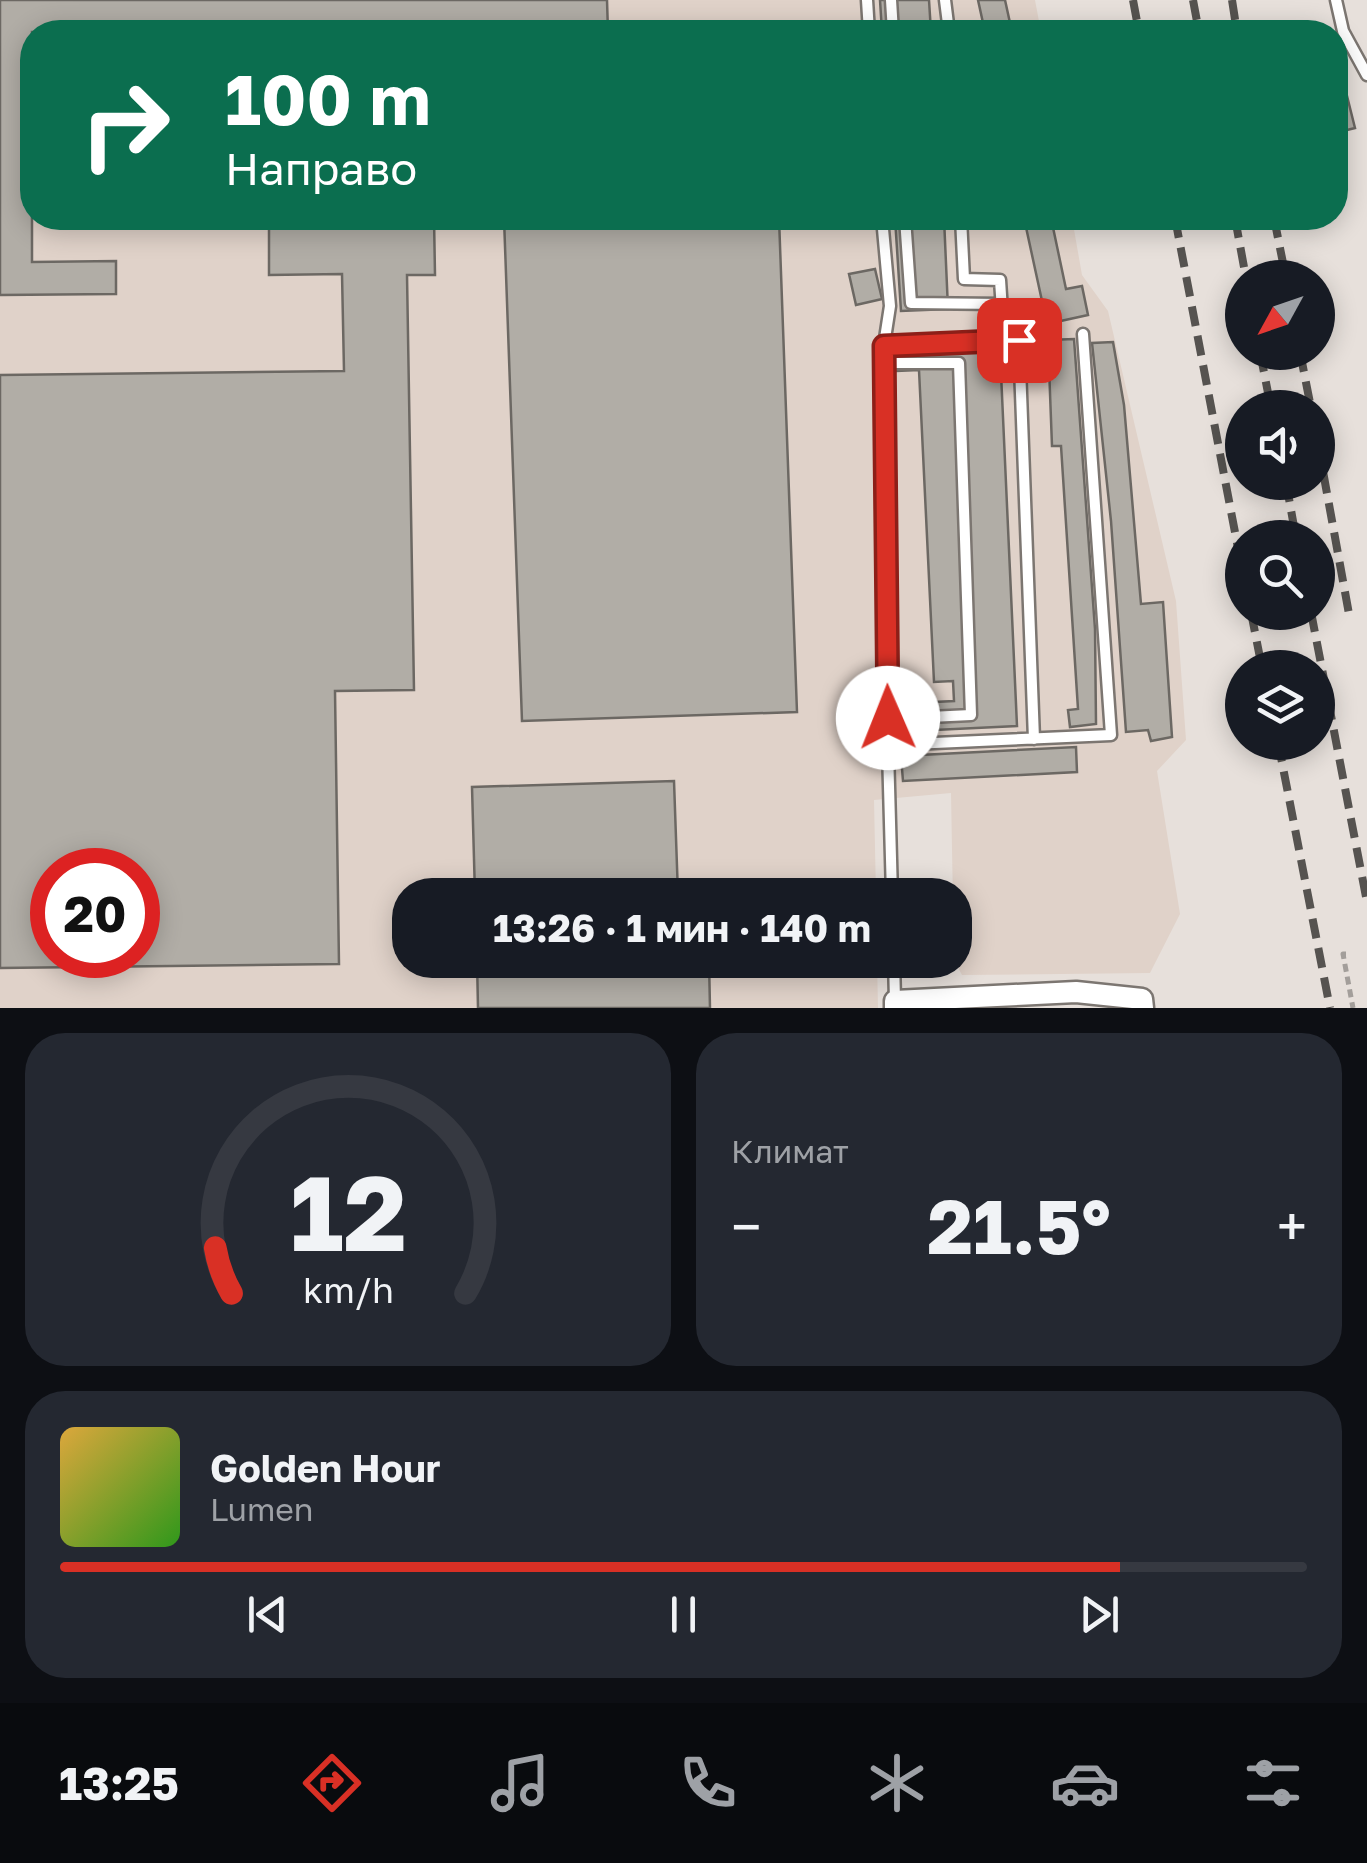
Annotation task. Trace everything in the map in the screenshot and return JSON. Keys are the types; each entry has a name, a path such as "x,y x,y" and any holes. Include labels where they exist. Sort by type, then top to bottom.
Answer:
{"street":[{"path":"896,1004 1076,992 1142,998 1144,1008"}],"lane":[{"path":"1348,40 1367,75"},
{"path":"883,230 890,306 884,362 892,878"},
{"path":"907,230 911,303 1001,304"},
{"path":"961,230 964,279 1000,280 1004,341"},
{"path":"888,750 912,744 1111,735 1083,334"},
{"path":"884,346 1019,340 1034,738"},
{"path":"884,362 959,363 972,715 888,718"},
{"path":"895,978 896,1004"}],"path":[{"path":"1346,954 1353,1008"}],"shaded area":[{"path":"0,0 1035,0 1039,20 20,20 20,230 1074,230 1082,275 1108,311 1176,601 1186,740 1157,771 1180,914 1150,973 972,975 972,878 953,878 951,793 874,800 876,878 392,878 392,978 877,978 878,1008 0,1008"}],"building":[{"path":"0,0 607,0 608,20 20,20 20,230 32,230 32,262 116,261 116,294 0,295"},
{"path":"880,0 929,0 930,20 881,20"},
{"path":"978,0 1005,0 1009,20 982,20"},
{"path":"1348,100 1355,128 1348,130"},
{"path":"269,230 434,230 435,275 407,275 414,690 335,691 339,964 160,966 160,848 30,848 30,968 0,968 0,375 344,371 342,274 269,275"},
{"path":"504,230 779,230 797,712 522,721"},
{"path":"896,230 945,230 948,309 901,311"},
{"path":"1027,230 1054,230 1066,289 1082,286 1088,315 1047,324"},
{"path":"875,269 882,299 856,305 849,274"},
{"path":"1074,339 1095,629 1096,724 1070,727 1068,710 1078,709 1061,446 1052,446 1048,340"},
{"path":"1113,342 1124,405 1141,604 1163,602 1172,737 1151,741 1148,730 1126,732 1111,521 1092,343"},
{"path":"1000,351 1017,726 914,731 913,703 954,701 953,681 934,682 919,370 897,371 896,356"},
{"path":"1076,747 1077,772 903,781 901,756"},
{"path":"674,781 677,878 475,878 472,787"},
{"path":"477,978 709,978 710,1008 478,1008"}],"railway":[{"path":"1133,0 1137,20"},
{"path":"1193,0 1197,20"},
{"path":"1232,0 1235,20"},
{"path":"1177,230 1233,520"},
{"path":"1237,230 1243,260"},
{"path":"1276,230 1282,260"},
{"path":"1264,370 1267,390"},
{"path":"1304,370 1307,390"},
{"path":"1289,500 1293,520"},
{"path":"1328,500 1349,614"},
{"path":"1255,630 1258,650"},
{"path":"1314,630 1367,902"},
{"path":"1282,760 1330,1008"}],"route":[{"path":"888,718 884,346 1019,340"}]}
